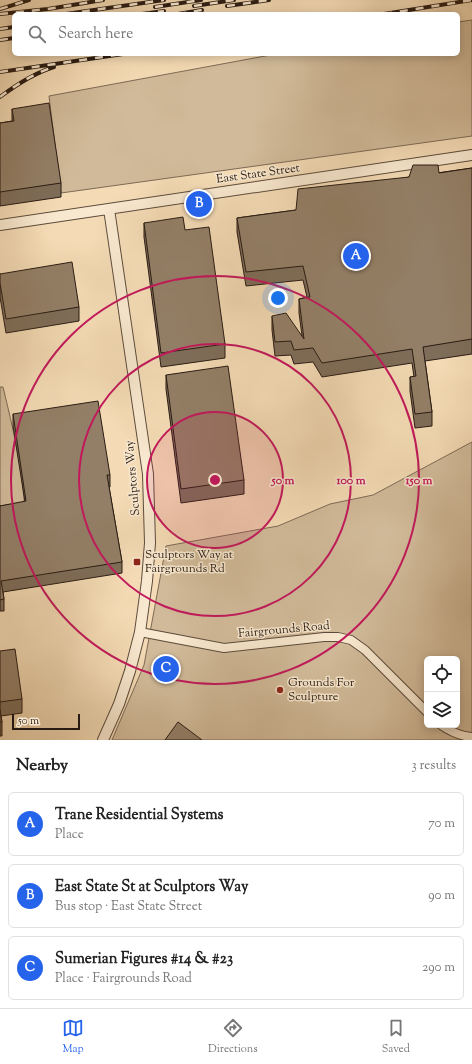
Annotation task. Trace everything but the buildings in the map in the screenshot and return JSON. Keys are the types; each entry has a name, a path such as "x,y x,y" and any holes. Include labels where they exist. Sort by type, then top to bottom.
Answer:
{"street":[{"name":"East State Street","path":"0,225 472,155"},
{"name":"Sculptors Way","path":"103,740 124,690 140,632 147,581 150,543 148,474 109,209"},
{"name":"Fairgrounds Road","path":"140,632 224,648 324,637 338,637 350,640 364,650 424,709"},
{"path":"446,728 451,732 464,737 472,737"}],"shaded area":[{"path":"472,20 472,136 61,193 49,96 265,56 460,56 460,22"},
{"path":"0,387 3,387 17,450 25,513 0,517"},
{"path":"472,442 472,740 112,740 144,665 166,546 278,526 330,504 373,495"}],"railway":[{"path":"0,9 29,0"},
{"path":"19,12 103,0"},
{"path":"80,12 164,0"},
{"path":"155,7 201,0"},
{"path":"194,6 234,0"},
{"path":"227,6 269,0"},
{"path":"397,12 472,0"},
{"path":"190,12 202,10"},
{"path":"157,12 164,11"},
{"path":"0,14 12,13"},
{"path":"0,29 12,27"},
{"path":"0,40 12,38"},
{"path":"0,72 109,56"},
{"path":"0,97 26,80 54,67"}],"place":[{"name":"East State St at Sculptors Way","path":"199,204"},
{"name":"Trane Residential Systems","path":"356,256"},
{"name":"Sculptors Way at Fairgrounds Rd","path":"137,562"},
{"name":"Sumerian Figures #14 & #23","path":"166,669"},
{"name":"Grounds For Sculpture","path":"280,690"}]}
